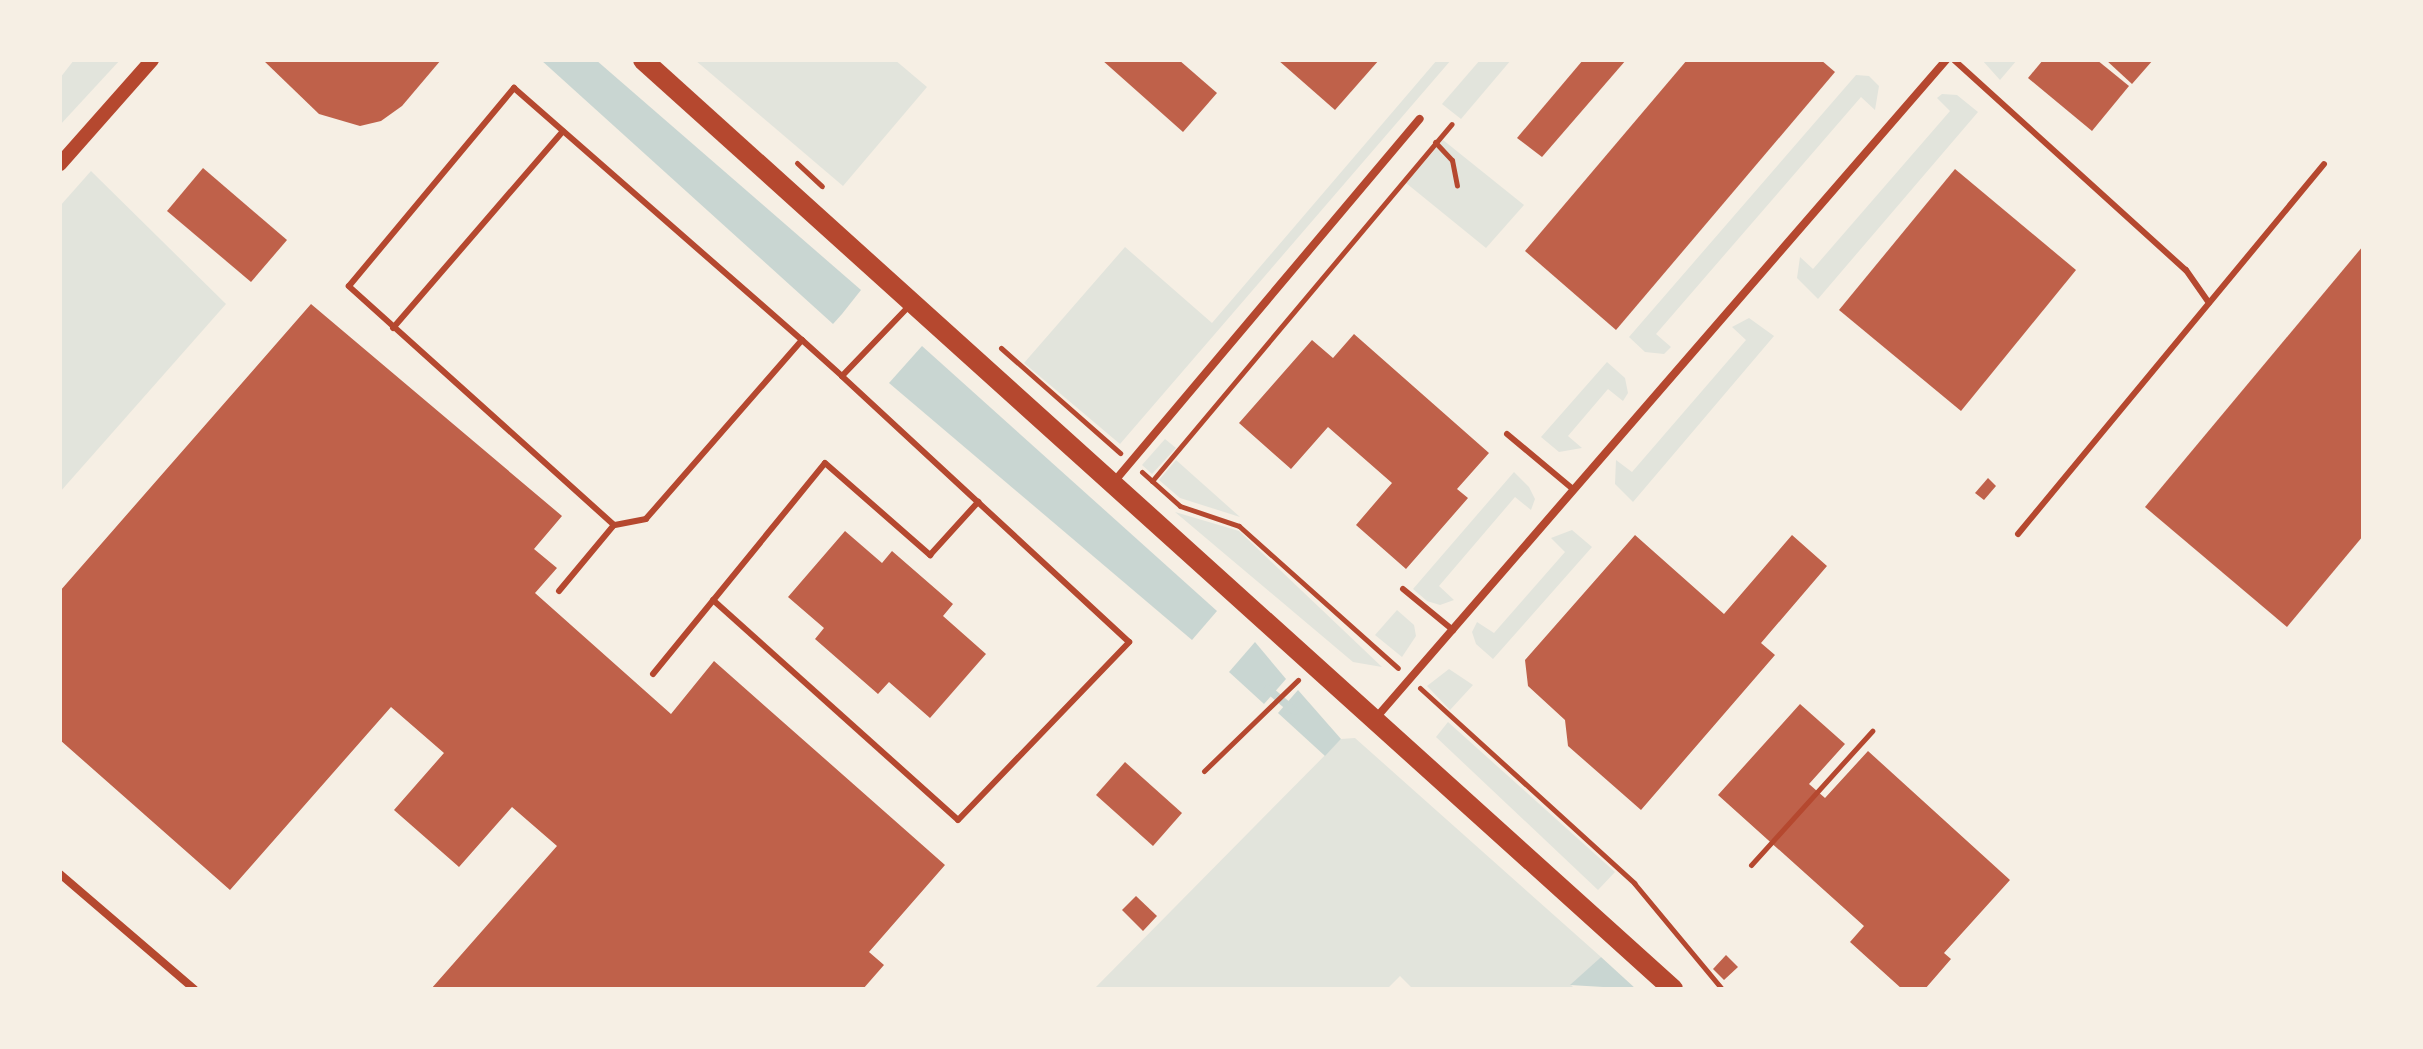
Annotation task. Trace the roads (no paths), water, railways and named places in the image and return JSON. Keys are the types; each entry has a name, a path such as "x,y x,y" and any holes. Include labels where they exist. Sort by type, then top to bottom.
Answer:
{"main road":[{"path":"643,60 1673,989"}],"street":[{"path":"60,164 152,60"},
{"path":"1374,720 1946,60"},
{"path":"1113,483 1419,119"},
{"path":"60,874 194,989"}],"lane":[{"path":"1954,60 2186,270 2209,303"},
{"path":"614,525 349,286 514,88 842,376 1129,642 958,820 713,600"},
{"path":"393,328 563,131"},
{"path":"2018,534 2324,164"},
{"path":"842,376 912,303"},
{"path":"559,591 614,525 646,519 802,340"},
{"path":"1507,434 1574,490"},
{"path":"653,674 825,463 930,555 978,502"},
{"path":"1403,589 1453,630"}],"waterway":[{"path":"1268,689 1294,711"}]}
